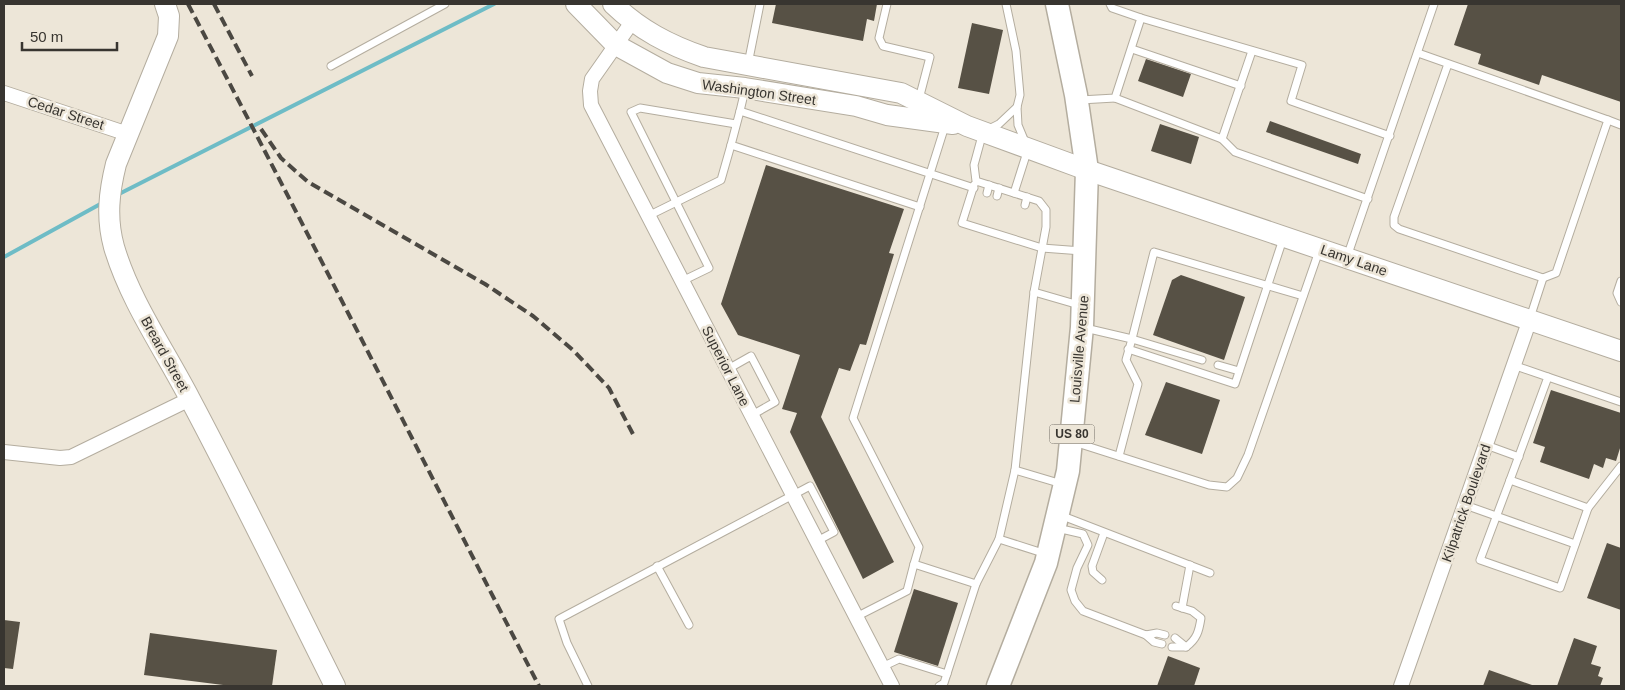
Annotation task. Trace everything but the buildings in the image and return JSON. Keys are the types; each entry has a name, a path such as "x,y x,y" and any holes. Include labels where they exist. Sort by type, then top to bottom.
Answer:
{"main road":[{"name":"Louisville Avenue","path":"998,686 1048,555 1064,485 1071,442 1083,317 1087,170 1077,100 1057,4"}],"street":[{"name":"Breard Street","path":"165,4 169,16 168,36 128,134 114,174 108,207 114,245 133,297 190,399 335,686"},
{"name":"Washington Street","path":"576,4 616,45 667,73 698,83 745,88 856,106 887,115 975,129"},
{"name":"Washington Street","path":"613,4 632,22 677,48 704,57 901,93 975,129 1087,170"},
{"name":"Superior Lane","path":"632,22 592,79 590,91 591,105 892,686"},
{"path":"745,88 748,64"},
{"name":"Cedar Street","path":"4,93 128,134"},
{"name":"Lamy Lane","path":"1087,170 1621,350"},
{"name":"Kilpatrick Boulevard","path":"1401,686 1530,319"},
{"path":"4,452 60,458 71,457 190,399"}],"lane":[{"path":"331,66 445,4"},
{"path":"748,64 760,4"},
{"path":"887,4 879,38 883,46 930,57 918,101"},
{"path":"1006,4 1016,51 1020,96 1017,107 1018,125 1028,149 1014,193"},
{"path":"1110,4 1112,8 1141,18 1302,66 1291,101 1390,136"},
{"path":"1347,258 1434,4"},
{"path":"1115,98 1141,18"},
{"path":"1132,49 1240,86"},
{"path":"1222,139 1252,51"},
{"path":"1418,53 1621,125"},
{"path":"1448,64 1394,217 1394,225 1399,229 1543,278 1556,273 1608,120"},
{"path":"648,216 721,180 745,88"},
{"path":"1077,100 1115,98 1222,139 1235,152 1368,199"},
{"path":"1017,107 999,124 975,129 975,184 962,223 1042,248 1085,251"},
{"path":"682,281 710,268 631,112 640,108 736,124"},
{"path":"740,111 930,174 975,184 989,185 1027,197 1039,201 1046,210 1046,227 1034,292 1015,470 998,539 976,584 944,683 939,686"},
{"path":"856,617 906,591 919,547 853,418 946,123"},
{"path":"731,145 920,207"},
{"path":"987,193 989,185"},
{"path":"997,196 999,188"},
{"path":"1025,205 1027,197"},
{"path":"1037,209 1039,201"},
{"path":"976,227 978,219"},
{"path":"986,231 988,222"},
{"path":"1014,239 1016,231"},
{"path":"1026,243 1028,235"},
{"path":"1128,349 1235,384 1284,236"},
{"path":"1071,442 1218,486 1227,486 1237,478 1248,455 1320,248"},
{"path":"1119,456 1138,384 1126,360 1154,252 1303,296"},
{"path":"1530,319 1543,278"},
{"path":"1621,282 1617,293 1621,302"},
{"path":"1034,292 1132,339 1202,360"},
{"path":"728,369 751,356 776,402 752,415"},
{"path":"1218,364 1239,371"},
{"path":"1513,365 1621,402"},
{"path":"1548,377 1480,560 1560,588 1588,508 1621,466"},
{"path":"1486,445 1519,457"},
{"path":"1015,470 1064,485"},
{"path":"1510,480 1588,508"},
{"path":"588,686 567,644 559,619 810,486 834,532 817,541"},
{"path":"1465,505 1575,544"},
{"path":"1056,520 1104,533 1210,573"},
{"path":"1056,520 1083,534 1088,545 1077,568 1071,590 1082,611 1146,635 1154,642 1162,644"},
{"path":"1102,580 1093,572 1092,566 1104,533"},
{"path":"998,539 1048,555"},
{"path":"914,564 976,584"},
{"path":"1172,647 1186,647 1199,632 1201,618 1179,607 1190,565"},
{"path":"657,566 689,625"},
{"path":"1146,635 1158,633 1165,635"},
{"path":"1175,638 1186,647"},
{"path":"882,667 899,659 947,674"}],"waterway":[{"path":"117,195 494,4"},
{"path":"4,257 104,202"}],"railway":[{"path":"188,4 321,259 539,686"},
{"path":"214,4 252,76"},
{"path":"261,129 281,158 308,182 485,284 533,316 574,351 609,388 635,438"}]}
